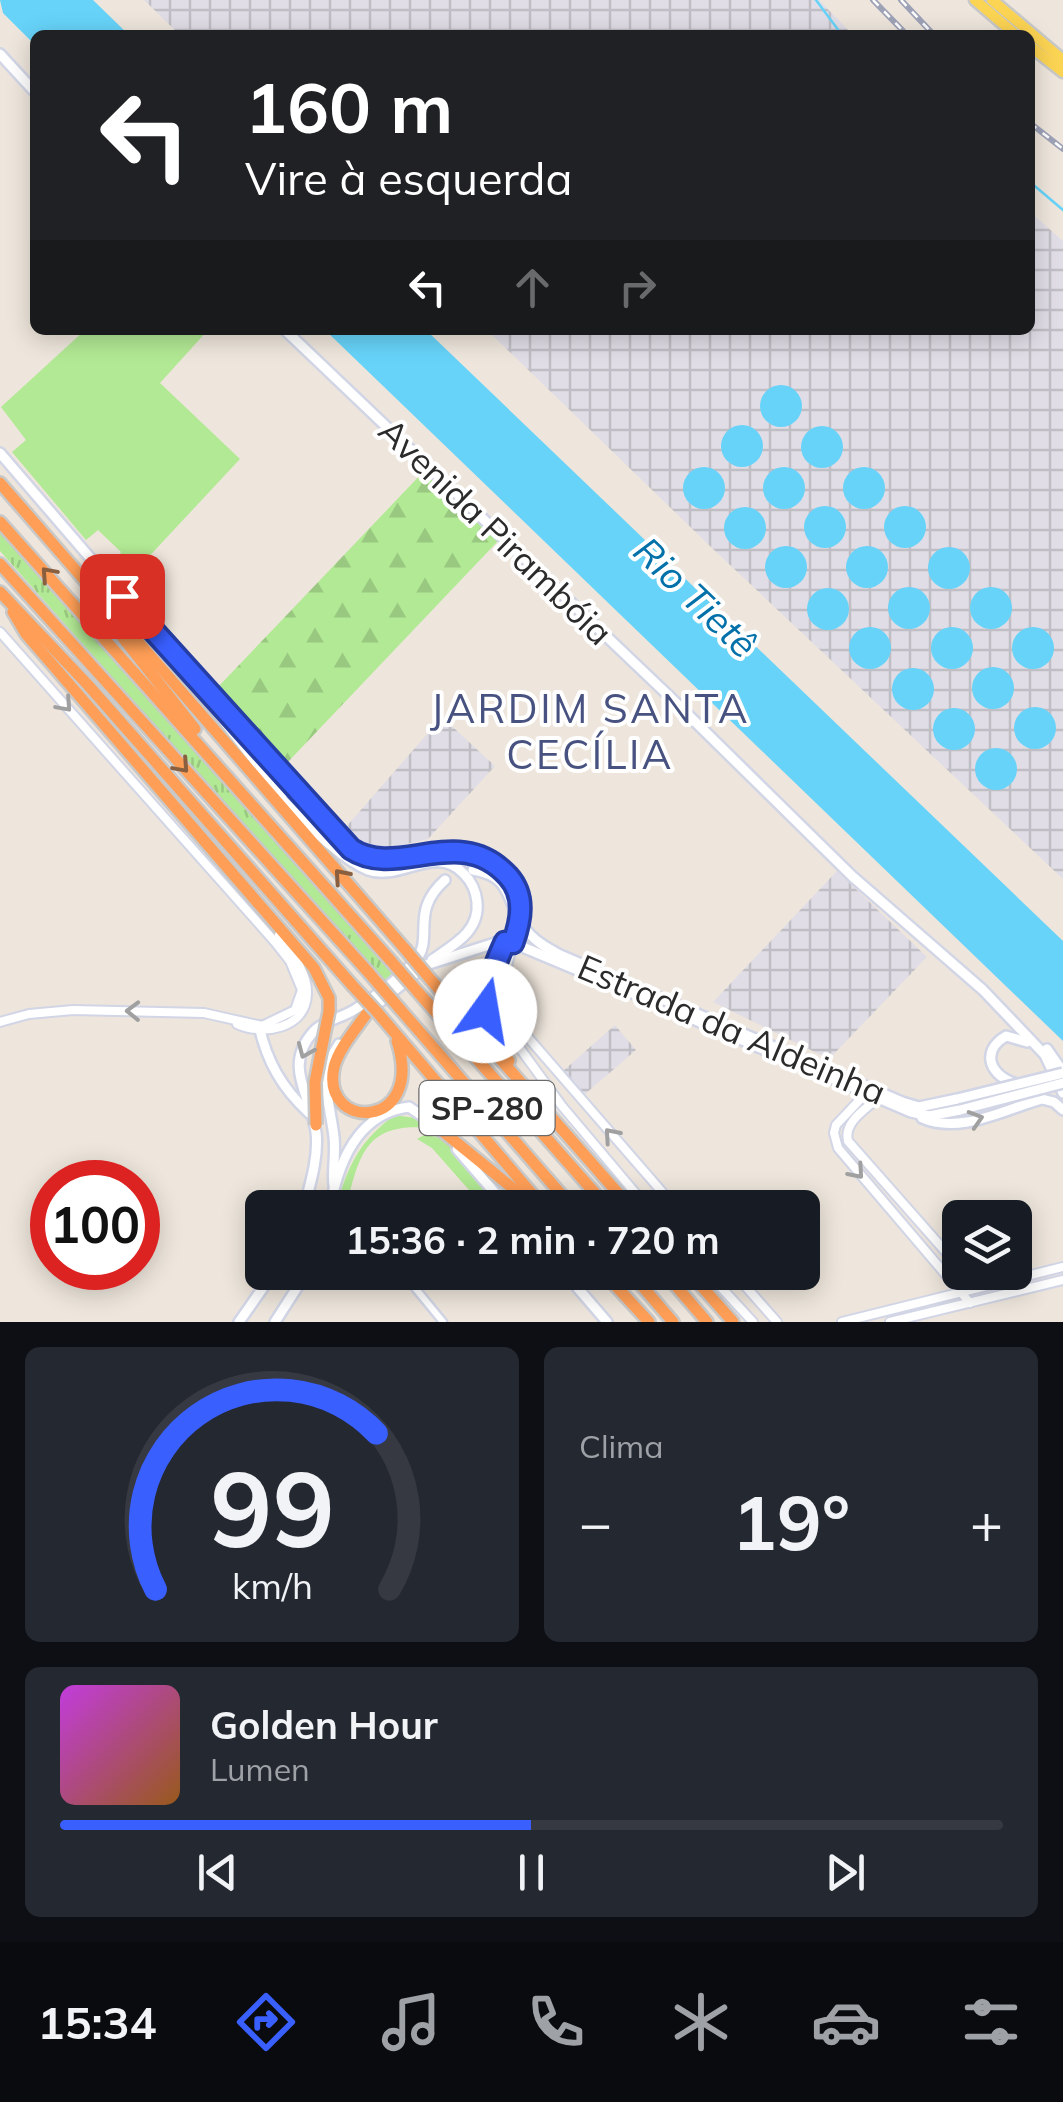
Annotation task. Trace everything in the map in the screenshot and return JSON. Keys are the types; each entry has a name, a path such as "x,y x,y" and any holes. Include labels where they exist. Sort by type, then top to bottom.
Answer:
{"highway":[{"path":"0,483 615,1190"},
{"path":"0,491 105,615 248,800"},
{"name":"SP-280","path":"0,522 592,1190"},
{"name":"SP-280","path":"0,564 369,973 558,1190"},
{"path":"3,596 26,634 314,968 329,998 315,1082 314,1123"},
{"path":"3,596 88,685 529,1190"},
{"path":"509,942 486,997 485,1011 492,1033 527,1090"},
{"path":"366,1013 334,1066 334,1089 349,1108 367,1114 376,1112 385,1108 397,1092 403,1067 391,1029"},
{"path":"435,1125 515,1190"},
{"path":"620,1290 649,1322"},
{"path":"645,1290 673,1322"},
{"path":"679,1290 707,1322"},
{"path":"705,1290 733,1322"}],"main road":[{"path":"975,0 1010,30"},
{"path":"992,0 1028,30"},
{"path":"1035,36 1063,60"},
{"path":"1035,50 1063,72"},
{"path":"0,54 30,87"},
{"name":"Avenida Pirambóia","path":"290,335 852,876 1012,1020"},
{"path":"0,453 351,849 364,858 375,859 444,851 480,857 501,869 520,896 519,921 509,942"},
{"path":"159,635 229,731 299,816"},
{"path":"225,742 299,816 369,870 448,862 464,873 477,901 472,926 464,938 366,1013 333,1053 325,1092 334,1143 332,1190"},
{"path":"472,870 490,874 504,886 519,921"},
{"path":"308,1190 314,1123 298,1074 304,1046 323,1024 358,1008 416,961 423,944 426,902 445,880"},
{"name":"Estrada da Aldeinha","path":"519,921 533,946 911,1112 929,1116 959,1104"},
{"path":"426,965 509,942 533,946"},
{"path":"1012,1020 1039,1048 1063,1093"},
{"path":"959,1104 1063,1072 1044,1045 1012,1020"},
{"path":"260,1028 274,1070 314,1123"},
{"path":"1017,1084 994,1072 990,1062 992,1049 1000,1039 1012,1036 1039,1048"},
{"path":"959,1104 1063,1082"},
{"name":"Estrada da Aldeinha","path":"874,1094 919,1106 959,1104"},
{"path":"911,1112 950,1126 1042,1099 1063,1110"},
{"path":"334,1190 347,1150 359,1133 394,1109 409,1108 435,1125 492,1190"},
{"path":"239,1322 261,1290"},
{"path":"275,1322 296,1290"},
{"path":"579,1290 607,1322"}],"street":[{"path":"0,632 290,962 302,990 298,1005 288,1016 260,1028"},
{"path":"0,1022 23,1015 74,1010 191,1012 273,1030 291,1022 304,1008 307,996 297,962 262,909"},
{"path":"509,942 501,988 506,1012 660,1190"},
{"path":"486,997 488,1006 562,1106 633,1190"},
{"path":"874,1094 846,1135 856,1152 942,1248"},
{"path":"874,1094 840,1118 834,1133 836,1139 848,1162 970,1303"},
{"path":"891,1212 902,1203"},
{"path":"1032,1275 1063,1267"},
{"path":"890,1322 1063,1280"},
{"path":"417,1290 443,1322"},
{"path":"724,1290 753,1322"},
{"path":"730,1296 731,1290"},
{"path":"749,1290 777,1322"},
{"path":"842,1322 970,1290"},
{"path":"930,1300 934,1312"}],"shaded area":[{"path":"144,0 819,0 848,30 175,30"},
{"path":"1035,216 1063,241 1063,879 492,335 1035,335"},
{"path":"442,717 495,766 428,839 373,852 346,827"},
{"path":"837,871 927,957 829,1059 713,1002"},
{"path":"615,1025 636,1050 584,1095 563,1071"}],"green space":[{"path":"80,335 203,335 160,383 240,459 127,580 116,561 121,552 98,530 86,540 12,452 26,440 1,407"},
{"path":"426,469 498,541 286,764 218,687"},
{"path":"0,529 393,975 385,984 0,551"},
{"path":"395,1115 415,1118 431,1128 409,1127 379,1136 362,1157 351,1190 342,1190 357,1154"},
{"path":"424,1135 442,1138 487,1190 469,1190 432,1148 417,1139"}],"water":[{"path":"0,0 93,0 124,30 30,30 30,40 3,13"},
{"name":"Rio Tietê","path":"330,335 431,335 1063,941 1063,1041"},
{"path":"781,385 796,391 802,406 796,421 781,427 766,421 760,406 766,391"},
{"path":"742,425 757,431 763,446 757,461 742,467 727,461 721,446 727,431"},
{"path":"822,426 837,432 843,447 837,462 822,468 807,462 801,447 807,432"},
{"path":"704,467 719,473 725,488 719,503 704,509 689,503 683,488 689,473"},
{"path":"784,467 799,473 805,488 799,503 784,509 769,503 763,488 769,473"},
{"path":"864,467 879,473 885,488 879,503 864,509 849,503 843,488 849,473"},
{"path":"825,506 840,512 846,527 840,542 825,548 810,542 804,527 810,512"},
{"path":"905,506 920,512 926,527 920,542 905,548 890,542 884,527 890,512"},
{"path":"745,507 760,513 766,528 760,543 745,549 730,543 724,528 730,513"},
{"path":"786,546 801,552 807,567 801,582 786,588 771,582 765,567 771,552"},
{"path":"867,546 882,552 888,567 882,582 867,588 852,582 846,567 852,552"},
{"path":"949,547 964,553 970,568 964,583 949,589 934,583 928,568 934,553"},
{"path":"909,587 924,593 930,608 924,623 909,629 894,623 888,608 894,593"},
{"path":"991,587 1006,593 1012,608 1006,623 991,629 976,623 970,608 976,593"},
{"path":"828,588 843,594 849,609 843,624 828,630 813,624 807,609 813,594"},
{"path":"870,627 885,633 891,648 885,663 870,669 855,663 849,648 855,633"},
{"path":"952,627 967,633 973,648 967,663 952,669 937,663 931,648 937,633"},
{"path":"1033,627 1048,633 1054,648 1048,663 1033,669 1018,663 1012,648 1018,633"},
{"path":"993,667 1008,673 1014,688 1008,703 993,709 978,703 972,688 978,673"},
{"path":"913,668 928,674 934,689 928,704 913,710 898,704 892,689 898,674"},
{"path":"1035,707 1050,713 1056,728 1050,743 1035,749 1020,743 1014,728 1020,713"},
{"path":"954,708 969,714 975,729 969,744 954,750 939,744 933,729 939,714"},
{"path":"996,748 1011,754 1017,769 1011,784 996,790 981,784 975,769 981,754"}],"waterway":[{"path":"816,0 838,30"},
{"path":"1035,186 1063,210"}],"railway":[{"path":"873,0 902,30"},
{"path":"901,0 929,30"},
{"path":"1035,127 1063,149"}],"district":[{"name":"JARDIM SANTA CECÍLIA","path":"590,731"}],"route":[{"path":"122,596 351,849 364,858 386,860 422,852 464,853 504,871 520,896 521,908 513,943 505,942 499,954 487,989 485,1011"}]}
